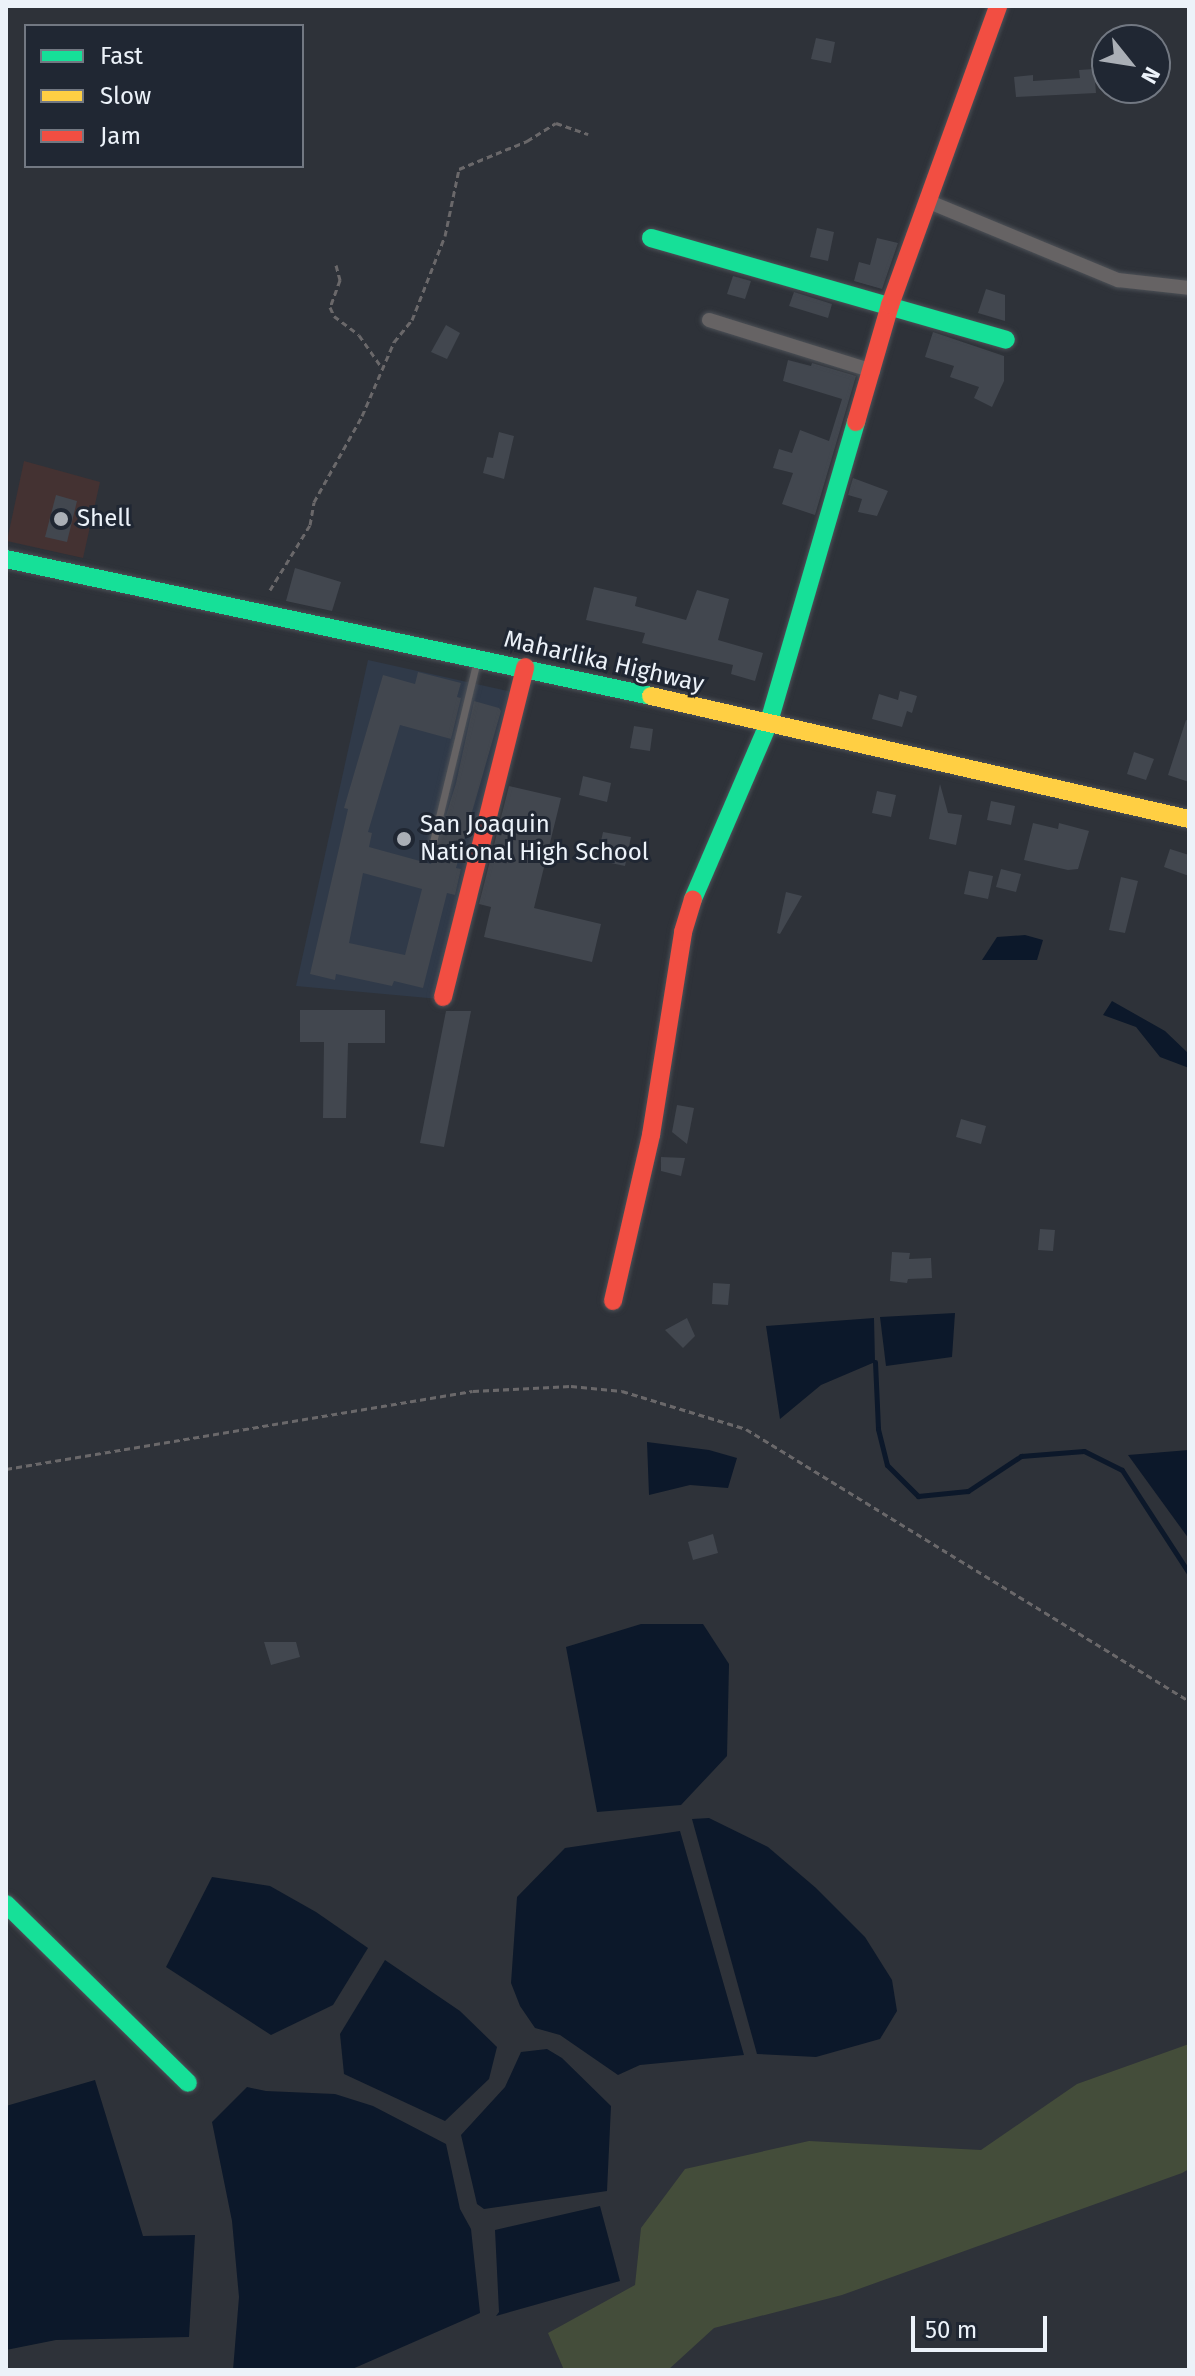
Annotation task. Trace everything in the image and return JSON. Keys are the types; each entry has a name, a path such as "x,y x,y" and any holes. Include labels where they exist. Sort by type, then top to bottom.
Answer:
{"main road":[{"path":"613,1301 651,1135 683,932 695,892 768,725 890,305 998,6"},
{"path":"651,238 1006,340"},
{"name":"Maharlika Highway","path":"6,559 525,667 1189,819"},
{"path":"443,997 525,667"},
{"path":"6,1904 188,2083"}],"street":[{"path":"927,201 1118,280 1189,288"},
{"path":"709,320 873,371"}],"lane":[{"path":"433,842 477,658"}],"path":[{"path":"257,612 310,525 314,502 362,416 394,342 412,320 445,236 459,169 527,141 556,123 588,134"},
{"path":"336,265 340,280 330,307 334,316 359,335 382,367"},
{"path":"6,1469 473,1391 571,1386 622,1391 746,1429 1189,1701"}],"shaded area":[{"path":"24,461 100,482 83,558 7,541"},
{"name":"San Joaquin National High School","path":"368,660 517,693 439,999 296,986"},
{"path":"1025,935 1043,940 1037,960 982,960 997,937"},
{"path":"1112,1001 1165,1031 1189,1054 1189,1068 1160,1057 1136,1027 1103,1015"},
{"path":"955,1313 952,1357 886,1366 880,1317"},
{"path":"874,1318 875,1362 821,1385 780,1419 766,1326"},
{"path":"647,1442 709,1450 737,1458 728,1488 690,1485 649,1495"},
{"path":"1189,1450 1189,1539 1128,1455"},
{"path":"641,1624 703,1624 729,1664 727,1756 681,1805 597,1812 566,1647"},
{"path":"709,1818 768,1847 816,1888 865,1937 892,1980 897,2011 880,2039 816,2057 757,2054 692,1819"},
{"path":"680,1831 744,2055 640,2065 618,2075 560,2035 535,2028 520,2006 511,1983 517,1897 565,1848"},
{"path":"212,1877 270,1886 316,1912 368,1948 333,2005 271,2035 166,1967"},
{"path":"385,1960 460,2011 497,2047 489,2079 445,2121 344,2074 340,2034"},
{"path":"547,2049 562,2058 611,2106 607,2191 484,2209 477,2204 461,2135 505,2087 521,2052"},
{"path":"95,2080 143,2236 195,2235 189,2337 56,2340 6,2350 6,2106"},
{"path":"247,2087 266,2091 335,2094 373,2106 446,2144 460,2209 471,2229 480,2313 350,2370 233,2370 239,2297 232,2221 212,2122"},
{"path":"600,2206 620,2281 496,2316 499,2312 495,2230"}],"green space":[{"path":"1189,2044 1189,2169 1182,2173 842,2295 714,2328 668,2370 564,2370 548,2333 635,2285 641,2228 685,2169 809,2141 981,2150 1077,2084"}],"building":[{"path":"816,38 835,42 831,63 811,59"},
{"path":"1091,69 1091,93 1016,97 1014,77 1033,75 1033,81 1080,78 1079,70"},
{"path":"817,228 834,232 828,261 810,257"},
{"path":"877,238 898,243 882,289 854,281 859,262 870,265"},
{"path":"733,276 751,281 745,299 727,294"},
{"path":"986,289 1005,295 1005,321 978,313"},
{"path":"794,292 832,304 828,318 789,306"},
{"path":"446,325 460,333 447,359 431,352"},
{"path":"933,332 1004,356 1004,381 992,407 974,398 979,387 950,377 954,366 925,357"},
{"path":"788,360 811,366 812,363 856,376 815,515 782,504 793,473 773,468 779,449 792,453 800,430 829,441 842,399 783,381"},
{"path":"499,432 514,436 504,479 483,473 487,457 493,458"},
{"path":"853,478 888,491 877,516 858,512 862,499 848,495"},
{"name":"Shell","path":"56,495 77,501 67,542 45,537"},
{"path":"295,568 341,582 332,611 286,601"},
{"path":"594,587 637,597 635,606 686,620 697,590 729,599 718,640 763,653 755,681 731,674 733,665 642,643 645,633 586,620"},
{"path":"418,672 461,683 457,697 461,698 451,739 400,725 368,832 372,833 369,847 431,864 456,783 474,701 501,711 456,868 461,869 455,895 447,893 423,988 394,981 392,986 336,974 335,980 310,974 348,809 344,808 383,675 415,684","holes":["363,873 422,889 405,955 349,943"]},
{"path":"900,691 917,696 912,713 907,711 902,727 872,719 879,694 898,700"},
{"path":"1186,720 1189,721 1189,782 1168,775"},
{"path":"634,726 653,729 650,751 630,748"},
{"path":"1134,752 1154,759 1146,780 1127,774"},
{"path":"583,776 611,783 607,802 579,795"},
{"path":"940,784 948,813 962,815 956,845 929,839"},
{"path":"509,786 561,798 534,908 601,924 592,962 484,937 491,907 479,904"},
{"path":"877,791 896,795 891,817 872,813"},
{"path":"991,801 1015,806 1011,825 987,820"},
{"path":"1033,823 1058,829 1059,823 1089,831 1078,869 1068,870 1024,860"},
{"path":"603,832 631,837 625,866 597,860"},
{"path":"1170,849 1189,855 1189,876 1164,867"},
{"path":"1001,869 1021,874 1016,892 996,887"},
{"path":"969,871 993,876 988,899 964,894"},
{"path":"1121,877 1138,881 1125,933 1109,930"},
{"path":"786,892 802,896 780,934 777,933"},
{"path":"300,1010 385,1010 385,1043 348,1043 346,1118 323,1118 324,1042 300,1042"},
{"path":"446,1011 471,1011 444,1147 420,1143"},
{"path":"677,1105 694,1108 687,1144 672,1132"},
{"path":"961,1119 986,1126 981,1144 956,1137"},
{"path":"661,1157 685,1158 681,1176 661,1171"},
{"path":"1040,1229 1055,1230 1053,1251 1038,1250"},
{"path":"892,1252 910,1253 909,1259 931,1258 932,1278 908,1279 907,1283 890,1281"},
{"path":"713,1283 730,1284 728,1305 712,1304"},
{"path":"687,1318 695,1336 683,1348 665,1330"},
{"path":"713,1534 718,1553 693,1560 688,1542"},
{"path":"264,1642 296,1642 300,1657 271,1665"}],"waterway":[{"path":"875,1362 878,1429 887,1465 918,1496 968,1491 1021,1456 1084,1451 1122,1470 1189,1573"}],"traffic: fast":[{"path":"651,238 1006,340"},
{"path":"693,899 768,725 856,422"},
{"path":"6,559 651,696"},
{"path":"6,1904 188,2083"}],"traffic: slow":[{"path":"651,696 1189,819"}],"traffic: jam":[{"path":"856,422 890,305 998,6"},
{"path":"443,997 525,667"},
{"path":"613,1301 651,1135 683,932 693,899"}],"place":[{"name":"Shell","path":"61,519"},
{"name":"San Joaquin National High School","path":"404,839"}]}
